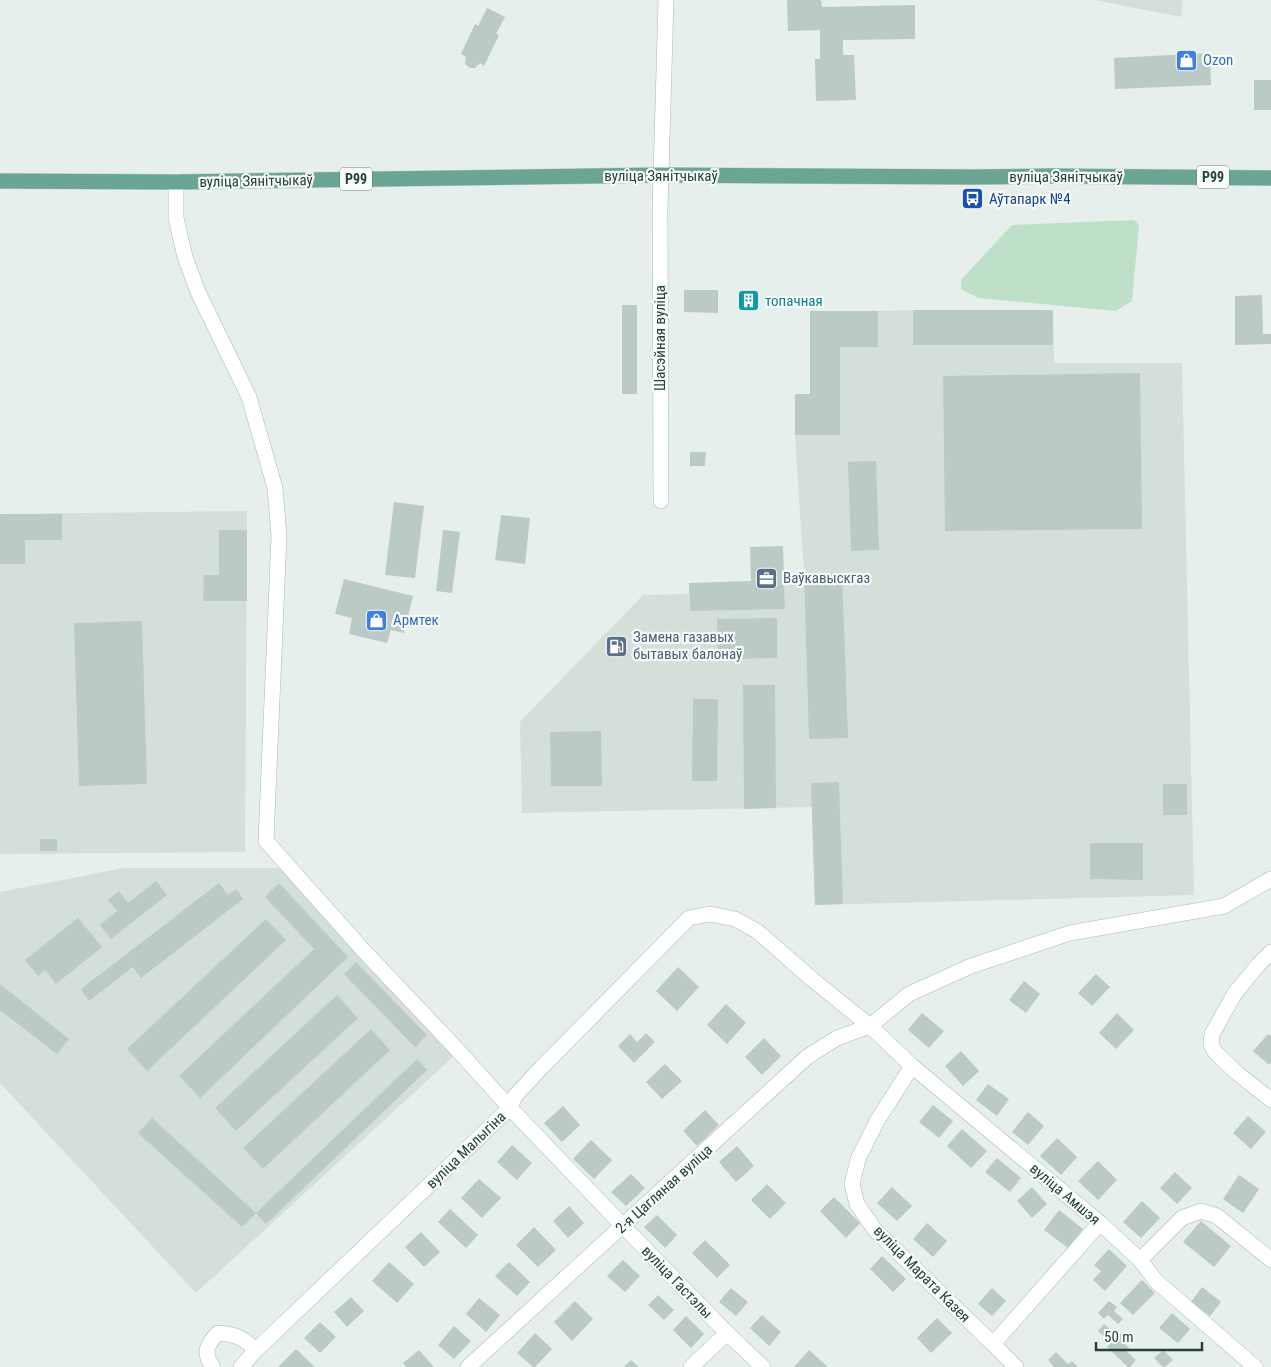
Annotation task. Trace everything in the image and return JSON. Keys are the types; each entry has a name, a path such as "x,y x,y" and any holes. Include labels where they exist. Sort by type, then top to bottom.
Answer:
{"main road":[{"name":"вуліца Зянітчыкаў","path":"0,181 176,182 661,176 1271,178"}],"street":[{"name":"Шасэйная вуліца","path":"661,501 661,176 666,0"},
{"name":"вуліца Гастэлы","path":"176,182 176,218 185,257 198,292 249,397 275,488 279,536 266,841 363,950 510,1108 727,1333 763,1367"},
{"name":"2-я Цагляная вуліца","path":"468,1367 807,1057 837,1038 870,1026 909,994 971,966 1070,933 1224,906 1271,879"},
{"name":"вуліца Амшэя","path":"689,918 710,914 735,919 757,931 870,1026 912,1066 1100,1223 1140,1260 1156,1281 1255,1367"},
{"name":"вуліца Малыгіна","path":"240,1367 510,1108 515,1096 542,1067 689,918"},
{"path":"1271,952 1235,993 1212,1034 1211,1044 1215,1052 1237,1073 1271,1100"},
{"name":"вуліца Марата Казея","path":"912,1066 877,1121 858,1159 852,1184 857,1204 875,1230 1016,1367"},
{"path":"1140,1260 1182,1218 1201,1211 1217,1216 1271,1260"},
{"path":"993,1344 1100,1223"},
{"path":"213,1367 207,1359 206,1350 210,1340 218,1333 241,1338 250,1344 255,1352"},
{"path":"691,1367 727,1333"}],"shaded area":[{"path":"1094,0 1183,0 1181,17"},
{"path":"1053,310 1054,363 1182,363 1194,895 815,905 812,807 522,813 520,722 643,595 689,594 690,611 785,608 784,575 804,574 795,435 810,394 810,311"},
{"path":"247,511 245,852 0,854 0,514"},
{"path":"124,868 280,868 455,1055 196,1293 0,1083 0,892"}],"green space":[{"path":"1134,220 1139,225 1132,301 1116,311 978,298 961,289 961,280 1012,225"}],"building":[{"path":"787,0 821,0 822,7 915,5 915,39 843,40 843,55 854,55 856,100 816,101 815,59 820,59 820,30 788,31"},
{"path":"487,8 505,17 496,34 499,35 484,66 480,63 475,68 470,68 465,64 466,57 461,54 475,24 478,26"},
{"path":"1210,53 1211,85 1115,89 1114,58"},
{"path":"1254,80 1271,80 1271,110 1254,110"},
{"path":"684,290 718,290 718,313 684,312"},
{"name":"топачная","path":"741,293 757,293 757,309 741,308"},
{"path":"1262,295 1263,334 1271,334 1271,344 1235,345 1235,296"},
{"path":"622,305 637,305 637,394 622,394"},
{"path":"913,310 1053,310 1053,345 913,345"},
{"path":"810,311 878,311 878,347 840,347 840,435 795,435 795,394 810,394"},
{"path":"1140,373 1142,529 945,531 943,376"},
{"path":"690,452 706,452 705,466 690,466"},
{"path":"876,461 879,550 851,551 848,462"},
{"path":"394,502 424,506 415,578 385,575"},
{"path":"0,514 62,514 62,540 25,540 25,564 0,564"},
{"path":"501,515 530,518 525,564 495,560"},
{"path":"219,530 247,530 247,601 203,601 204,575 219,575"},
{"path":"443,530 460,532 452,593 436,591"},
{"name":"Ваўкавыскгаз","path":"783,546 785,609 690,611 689,583 751,581 750,547"},
{"path":"842,573 848,738 809,739 804,574"},
{"path":"344,579 413,596 404,633 391,630 387,643 349,634 352,618 335,614"},
{"path":"777,618 777,658 718,659 717,619"},
{"path":"142,621 147,784 79,786 74,623"},
{"path":"743,685 775,685 776,808 744,809"},
{"path":"693,699 718,699 717,781 692,781"},
{"path":"601,731 602,786 551,786 550,732"},
{"path":"839,782 843,904 815,905 811,783"},
{"path":"1163,784 1187,784 1187,815 1163,815"},
{"path":"40,839 57,839 57,851 40,851"},
{"path":"1090,843 1143,843 1143,880 1090,879"},
{"path":"156,881 167,895 111,939 100,925 117,911 108,900 119,891 128,903"},
{"path":"219,883 228,895 236,889 243,899 141,978 133,967 89,1001 81,989"},
{"path":"279,883 348,957 200,1098 179,1076 314,949 265,897"},
{"path":"78,918 102,947 56,984 45,970 38,976 25,960"},
{"path":"266,919 286,940 147,1071 127,1049"},
{"path":"356,962 427,1035 415,1047 344,974"},
{"path":"678,967 699,987 677,1011 656,991"},
{"path":"1096,974 1110,987 1092,1006 1078,993"},
{"path":"1024,981 1040,994 1026,1013 1009,1000"},
{"path":"0,984 69,1039 57,1054 0,1010"},
{"path":"337,995 358,1018 236,1131 215,1108"},
{"path":"726,1004 746,1023 727,1044 707,1025"},
{"path":"922,1013 944,1031 929,1048 908,1030"},
{"path":"1117,1013 1134,1030 1116,1049 1099,1033"},
{"path":"371,1029 390,1050 263,1169 243,1148"},
{"path":"646,1033 655,1042 634,1063 618,1046 630,1034 637,1042"},
{"path":"1268,1034 1271,1036 1271,1062 1269,1065 1253,1051"},
{"path":"764,1038 781,1056 762,1075 745,1057"},
{"path":"961,1051 979,1071 963,1086 945,1066"},
{"path":"417,1059 427,1070 266,1224 256,1213"},
{"path":"665,1064 682,1081 662,1099 646,1082"},
{"path":"988,1084 1009,1099 997,1116 976,1100"},
{"path":"933,1105 953,1121 939,1138 919,1122"},
{"path":"563,1106 580,1125 562,1142 544,1123"},
{"path":"705,1110 719,1125 697,1146 683,1131"},
{"path":"1028,1112 1044,1126 1028,1145 1012,1132"},
{"path":"1248,1116 1266,1132 1251,1149 1233,1133"},
{"path":"152,1118 256,1213 242,1227 138,1133"},
{"path":"962,1129 987,1151 971,1168 947,1146"},
{"path":"1057,1138 1077,1157 1061,1175 1040,1156"},
{"path":"591,1140 612,1160 594,1179 573,1159"},
{"path":"512,1145 532,1163 517,1180 497,1162"},
{"path":"737,1146 754,1166 736,1182 719,1162"},
{"path":"997,1158 1021,1178 1010,1192 985,1172"},
{"path":"1098,1161 1117,1180 1098,1200 1078,1181"},
{"path":"1175,1172 1192,1188 1177,1204 1160,1188"},
{"path":"631,1174 645,1188 626,1206 611,1192"},
{"path":"1239,1175 1259,1189 1243,1213 1223,1199"},
{"path":"479,1179 501,1198 482,1218 461,1198"},
{"path":"767,1184 786,1203 770,1219 751,1200"},
{"path":"892,1187 912,1206 897,1221 877,1203"},
{"path":"1032,1187 1047,1204 1032,1218 1017,1201"},
{"path":"834,1197 860,1223 846,1238 820,1211"},
{"path":"1142,1201 1160,1218 1141,1238 1123,1222"},
{"path":"569,1206 584,1223 568,1238 553,1221"},
{"path":"450,1209 478,1235 466,1248 438,1222"},
{"path":"1059,1210 1083,1229 1068,1248 1044,1230"},
{"path":"657,1215 677,1235 665,1248 644,1227"},
{"path":"1201,1221 1231,1246 1214,1267 1183,1242"},
{"path":"927,1223 947,1241 933,1257 913,1239"},
{"path":"534,1227 556,1250 538,1267 516,1245"},
{"path":"421,1232 440,1252 424,1267 405,1247"},
{"path":"705,1240 730,1265 717,1278 692,1253"},
{"path":"1109,1249 1127,1266 1105,1291 1093,1280 1101,1271 1094,1265"},
{"path":"882,1256 906,1279 893,1292 870,1269"},
{"path":"623,1260 640,1276 625,1292 607,1276"},
{"path":"389,1262 414,1284 397,1303 372,1281"},
{"path":"509,1262 530,1282 517,1296 495,1276"},
{"path":"1142,1280 1155,1293 1133,1315 1120,1303"},
{"path":"1202,1287 1221,1302 1210,1316 1191,1302"},
{"path":"731,1288 748,1302 736,1316 719,1302"},
{"path":"992,1288 1006,1301 992,1316 978,1304"},
{"path":"658,1295 674,1310 664,1320 648,1305"},
{"path":"351,1297 364,1311 347,1327 334,1312"},
{"path":"479,1298 500,1315 486,1332 466,1314"},
{"path":"575,1301 593,1319 572,1341 554,1322"},
{"path":"1109,1301 1117,1307 1114,1311 1123,1319 1118,1324 1108,1315 1104,1319 1098,1313"},
{"path":"1172,1313 1190,1329 1178,1343 1159,1328"},
{"path":"762,1315 781,1332 769,1346 750,1328"},
{"path":"686,1316 704,1334 691,1348 673,1330"},
{"path":"937,1318 952,1333 931,1353 917,1338"},
{"path":"320,1322 336,1337 320,1353 304,1338"},
{"path":"1104,1324 1113,1332 1107,1339 1098,1331"},
{"path":"454,1326 471,1341 454,1359 438,1345"},
{"path":"535,1333 552,1349 533,1367 517,1353"},
{"path":"1121,1333 1129,1341 1125,1344 1130,1349 1127,1352 1136,1360 1130,1367 1107,1347"},
{"path":"296,1349 315,1367 278,1367"},
{"path":"419,1350 434,1367 406,1367 403,1363"},
{"path":"809,1350 828,1367 794,1367"},
{"path":"1163,1350 1173,1360 1165,1367 1154,1358"},
{"path":"1056,1352 1068,1364 1072,1361 1078,1367 1054,1367 1048,1360"},
{"path":"631,1360 639,1367 624,1367"}],"place":[{"name":"Ozon","path":"1187,60"},
{"name":"Аўтапарк №4","path":"973,199"},
{"name":"топачная","path":"749,301"},
{"name":"Ваўкавыскгаз","path":"767,578"},
{"name":"Армтек","path":"377,620"},
{"name":"Замена газавых бытавых балонаў","path":"617,646"}]}
